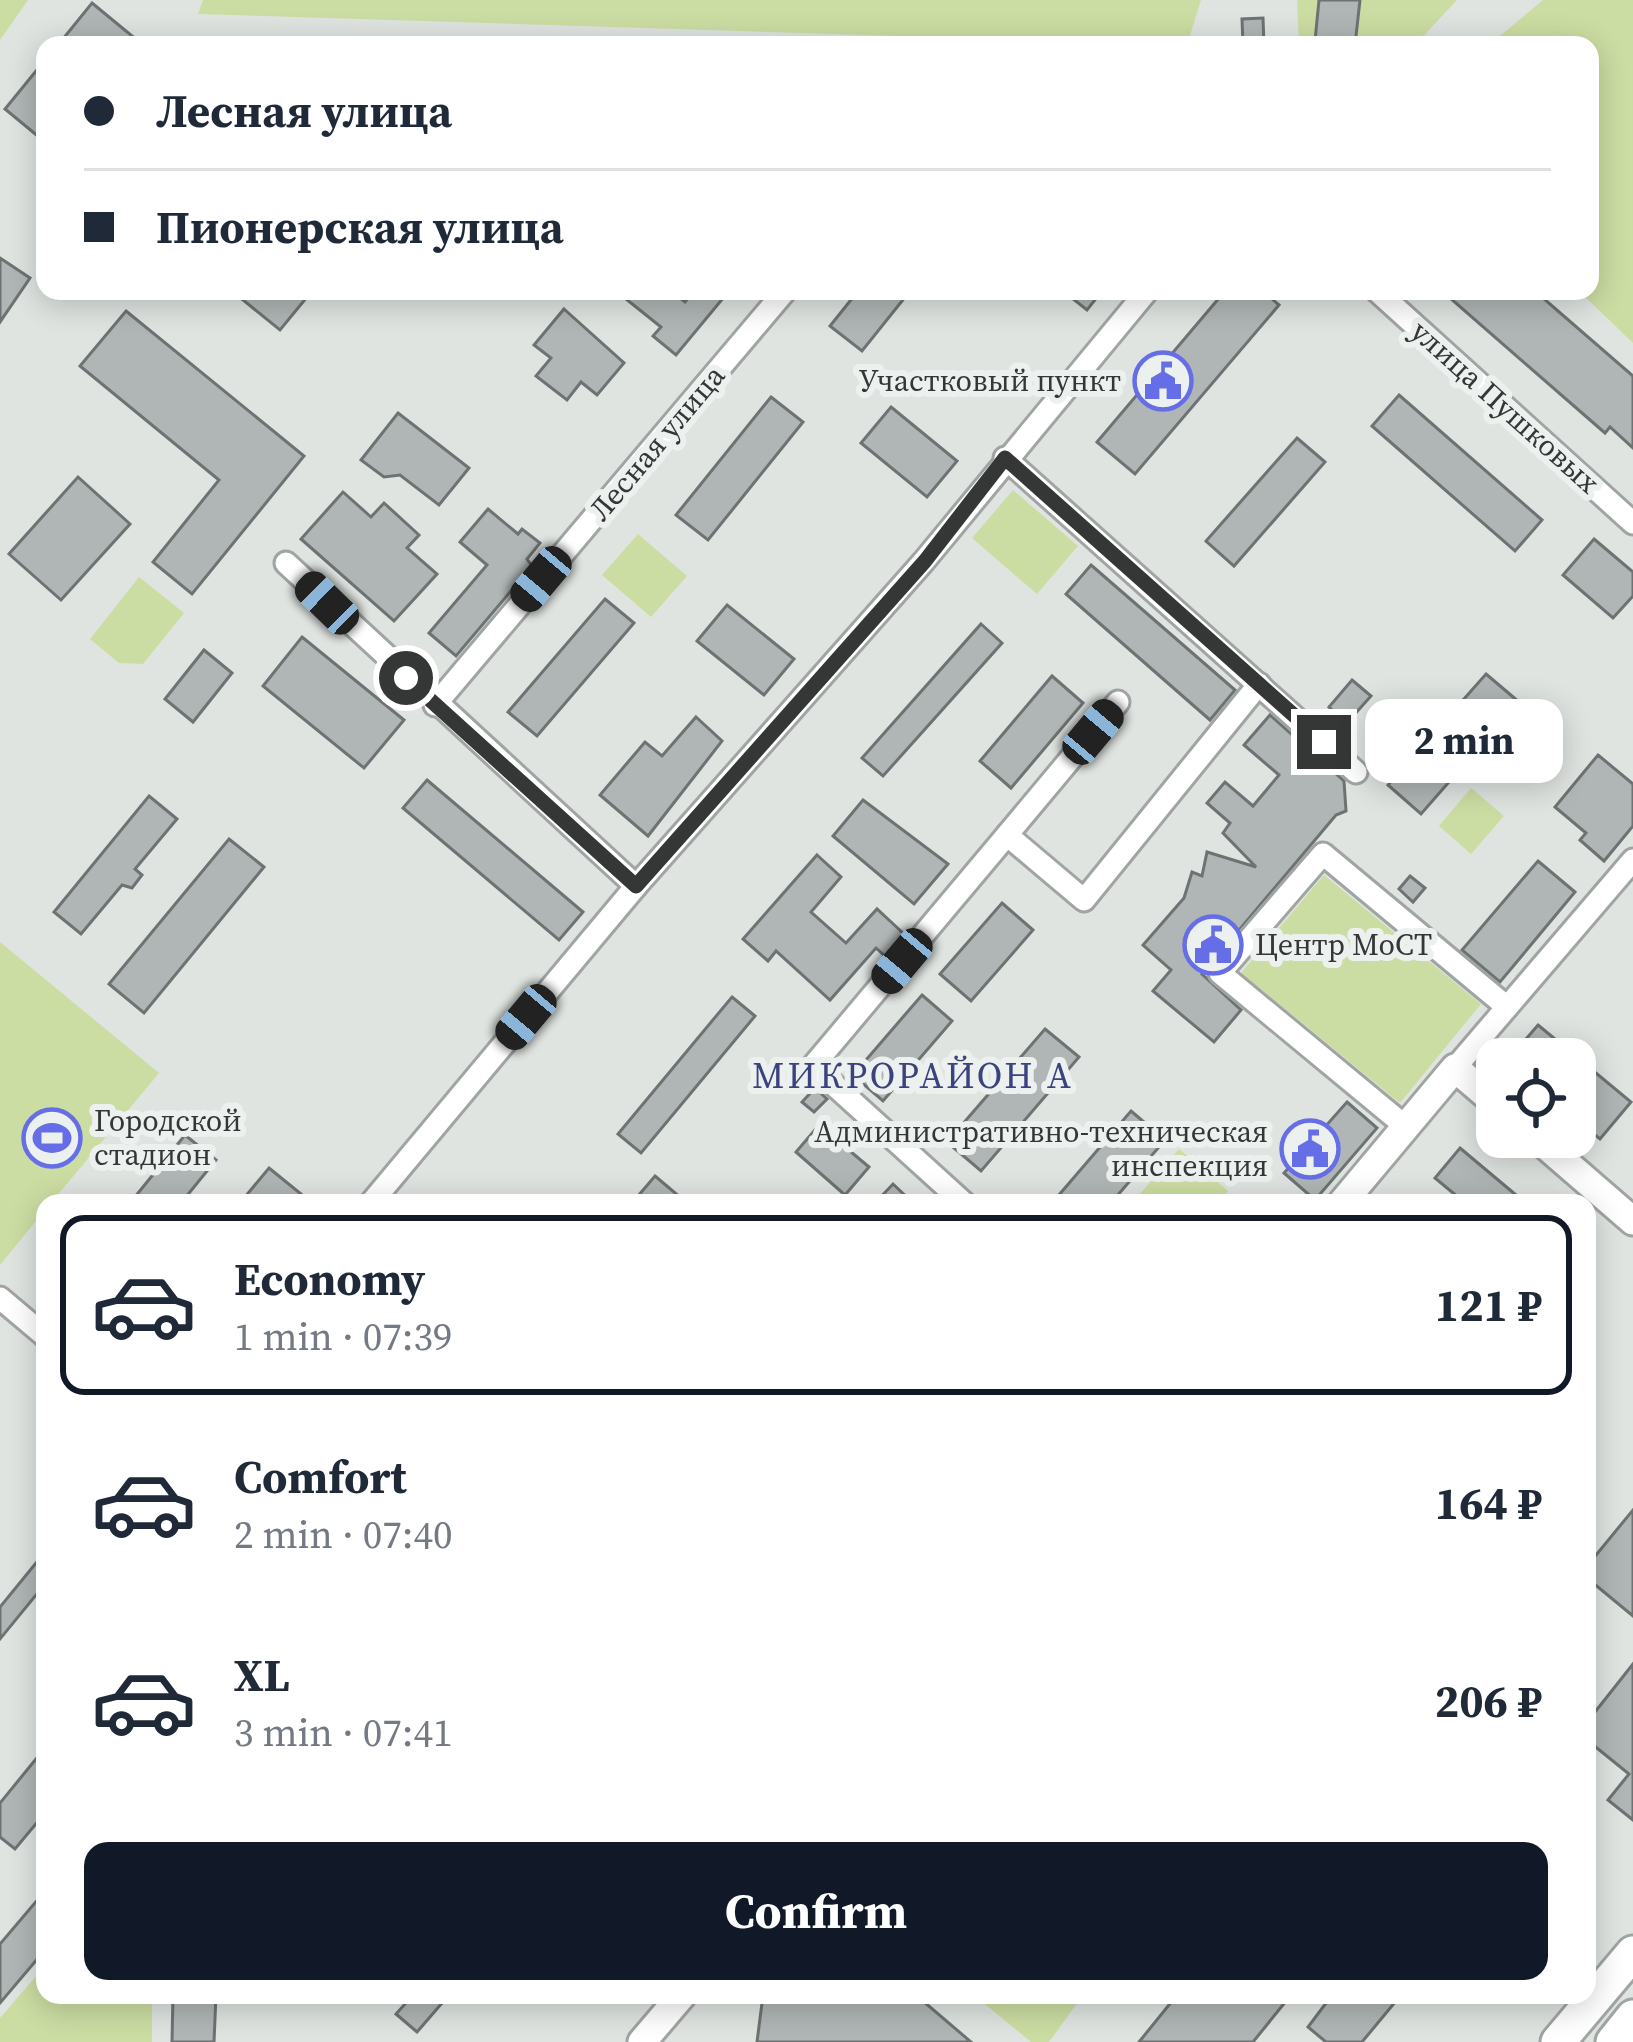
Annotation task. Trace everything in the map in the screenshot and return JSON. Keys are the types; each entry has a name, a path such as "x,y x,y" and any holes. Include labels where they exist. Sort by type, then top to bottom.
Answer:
{"highway":[{"path":"1596,1997 1633,1953"},
{"path":"1558,2042 1590,2004"},
{"path":"1612,2042 1633,2017"}],"main road":[{"path":"1349,1194 1455,1068 1476,1086"},
{"path":"1560,1158 1633,1221"},
{"path":"642,2042 674,2004"}],"street":[{"name":"Лесная улица","path":"435,705 777,300"},
{"path":"379,1194 636,886 925,561 1139,300"},
{"name":"улица Пушковых","path":"1387,300 1633,523"},
{"path":"1005,458 1356,772"},
{"path":"286,563 636,886"},
{"path":"1007,835 1084,900 1259,684"},
{"path":"954,1194 813,1066 1118,702"},
{"path":"1405,1126 1220,973 1323,854 1508,1007"},
{"path":"1455,1068 1633,860"},
{"path":"0,1298 36,1328"}],"green space":[{"path":"0,0 28,0 0,40"},
{"path":"203,0 1201,0 1190,36 900,36 198,14"},
{"path":"1297,0 1457,0 1423,36 1299,36"},
{"path":"1543,0 1633,0 1633,343 1588,300 1599,300 1599,36 1500,36"},
{"path":"1013,490 1078,546 1037,594 972,538"},
{"path":"638,534 687,576 651,617 602,575"},
{"path":"139,577 184,613 143,664 119,663 90,639"},
{"path":"1471,788 1504,816 1471,854 1439,826"},
{"path":"1324,875 1481,1004 1400,1103 1241,973"},
{"name":"Городской стадион","path":"0,942 159,1073 58,1194 36,1194 36,1221 0,1265"},
{"path":"1179,1149 1228,1191 1226,1194 1140,1194"},
{"path":"36,1976 36,2004 152,2004 152,2042 0,2042 0,2018"},
{"path":"985,2004 1076,2004 1049,2042 1031,2042"}],"building":[{"path":"1319,0 1360,0 1356,36 1315,36"},
{"path":"92,3 132,36 65,36"},
{"path":"1263,18 1264,36 1243,36 1242,19"},
{"path":"36,71 36,135 5,109"},
{"path":"0,258 30,278 0,322"},
{"path":"243,300 305,300 280,330"},
{"path":"627,300 722,300 676,355 653,336 661,327"},
{"path":"851,300 903,300 862,351 830,326"},
{"path":"1074,300 1095,300 1087,310"},
{"path":"1217,300 1273,300 1279,305 1135,474 1097,442"},
{"path":"1452,300 1545,300 1633,376 1633,448 1610,427 1605,433"},
{"path":"564,309 624,363 597,395 581,382 567,400 536,376 551,358 534,345"},
{"path":"126,311 304,456 192,594 153,562 219,480 80,366"},
{"path":"1399,395 1542,520 1515,551 1372,426"},
{"path":"771,397 803,422 708,540 676,515"},
{"path":"891,407 957,461 927,497 861,443"},
{"path":"398,413 469,468 439,505 400,475 384,477 361,460"},
{"path":"1297,438 1325,462 1234,566 1206,541"},
{"path":"78,477 130,524 61,600 9,554"},
{"path":"343,492 371,517 384,503 419,535 407,548 437,574 394,621 301,539"},
{"path":"488,509 518,534 522,529 540,543 527,559 532,566 456,656 429,633 487,565 460,542"},
{"path":"1594,539 1633,572 1633,596 1613,618 1563,575"},
{"path":"1091,565 1235,690 1210,720 1066,594"},
{"path":"605,599 634,623 537,736 508,712"},
{"path":"727,605 794,659 764,695 697,641"},
{"path":"981,624 1002,643 883,776 862,758"},
{"path":"302,637 404,720 364,768 263,686"},
{"path":"204,650 232,673 193,722 165,699"},
{"path":"1486,674 1519,702 1421,814 1388,785"},
{"path":"1052,676 1083,703 1011,788 980,761"},
{"path":"1352,680 1371,696 1347,723 1329,707"},
{"path":"1270,715 1344,781 1346,811 1336,815 1202,974 1241,1010 1214,1042 1153,991 1171,970 1143,945 1184,898 1192,872 1202,876 1207,852 1256,867 1223,833 1230,823 1207,803 1225,782 1253,806 1279,775 1244,745"},
{"path":"696,717 722,741 648,836 600,795 645,742 662,756"},
{"path":"1598,755 1633,784 1633,826 1604,861 1580,840 1586,833 1555,807"},
{"path":"427,780 583,912 559,940 403,808"},
{"path":"149,796 177,819 135,869 142,875 132,888 122,885 81,934 54,912"},
{"path":"863,800 948,864 914,904 833,836"},
{"path":"229,839 264,867 144,1013 109,984"},
{"path":"817,855 841,877 811,912 846,943 877,909 904,934 885,956 876,948 830,1000 776,951 768,961 743,939"},
{"path":"1538,861 1575,892 1500,982 1462,950"},
{"path":"1410,876 1425,888 1413,902 1399,889"},
{"path":"1002,903 1033,930 971,1001 940,974"},
{"path":"922,995 952,1021 883,1101 853,1075"},
{"path":"732,997 755,1016 641,1153 618,1134"},
{"path":"1538,1025 1554,1038 1527,1038"},
{"path":"1045,1029 1079,1057 981,1171 947,1142"},
{"path":"1596,1073 1631,1102 1600,1139 1596,1136"},
{"path":"815,1088 827,1099 814,1112 802,1102"},
{"path":"1347,1102 1377,1128 1320,1194 1308,1194 1284,1173"},
{"path":"1131,1111 1165,1140 1119,1194 1060,1194"},
{"path":"819,1125 869,1167 844,1194 796,1152"},
{"path":"185,1135 216,1160 188,1194 137,1194"},
{"path":"1460,1148 1515,1194 1454,1194 1435,1178"},
{"path":"269,1168 301,1194 247,1194"},
{"path":"655,1176 676,1194 640,1194"},
{"path":"893,1184 904,1194 884,1194"},
{"path":"1633,1510 1633,1616 1596,1585 1596,1555"},
{"path":"36,1563 36,1595 0,1639 0,1607"},
{"path":"1633,1664 1633,1820 1608,1800 1629,1774 1596,1747 1596,1711"},
{"path":"36,1759 36,1824 15,1849 0,1837 0,1803"},
{"path":"36,1902 36,1961 0,2003 0,1944"},
{"path":"173,2004 216,2004 214,2042 172,2042"},
{"path":"405,2004 441,2004 417,2032 396,2014"},
{"path":"762,2004 927,2004 971,2042 757,2042"},
{"path":"1170,2004 1284,2004 1253,2042 1139,2042"},
{"path":"1325,2004 1394,2004 1362,2042 1326,2042 1308,2027"}],"place":[{"name":"Участковый пункт","path":"1163,381"},
{"name":"Центр МоСТ","path":"1213,945"},
{"name":"Городской стадион","path":"52,1138"},
{"name":"Административно-техническая инспекция","path":"1310,1149"}],"district":[{"name":"МИКРОРАЙОН А","path":"913,1075"}],"route":[{"path":"406,678 636,886 925,561 1005,458 1324,742"}]}
